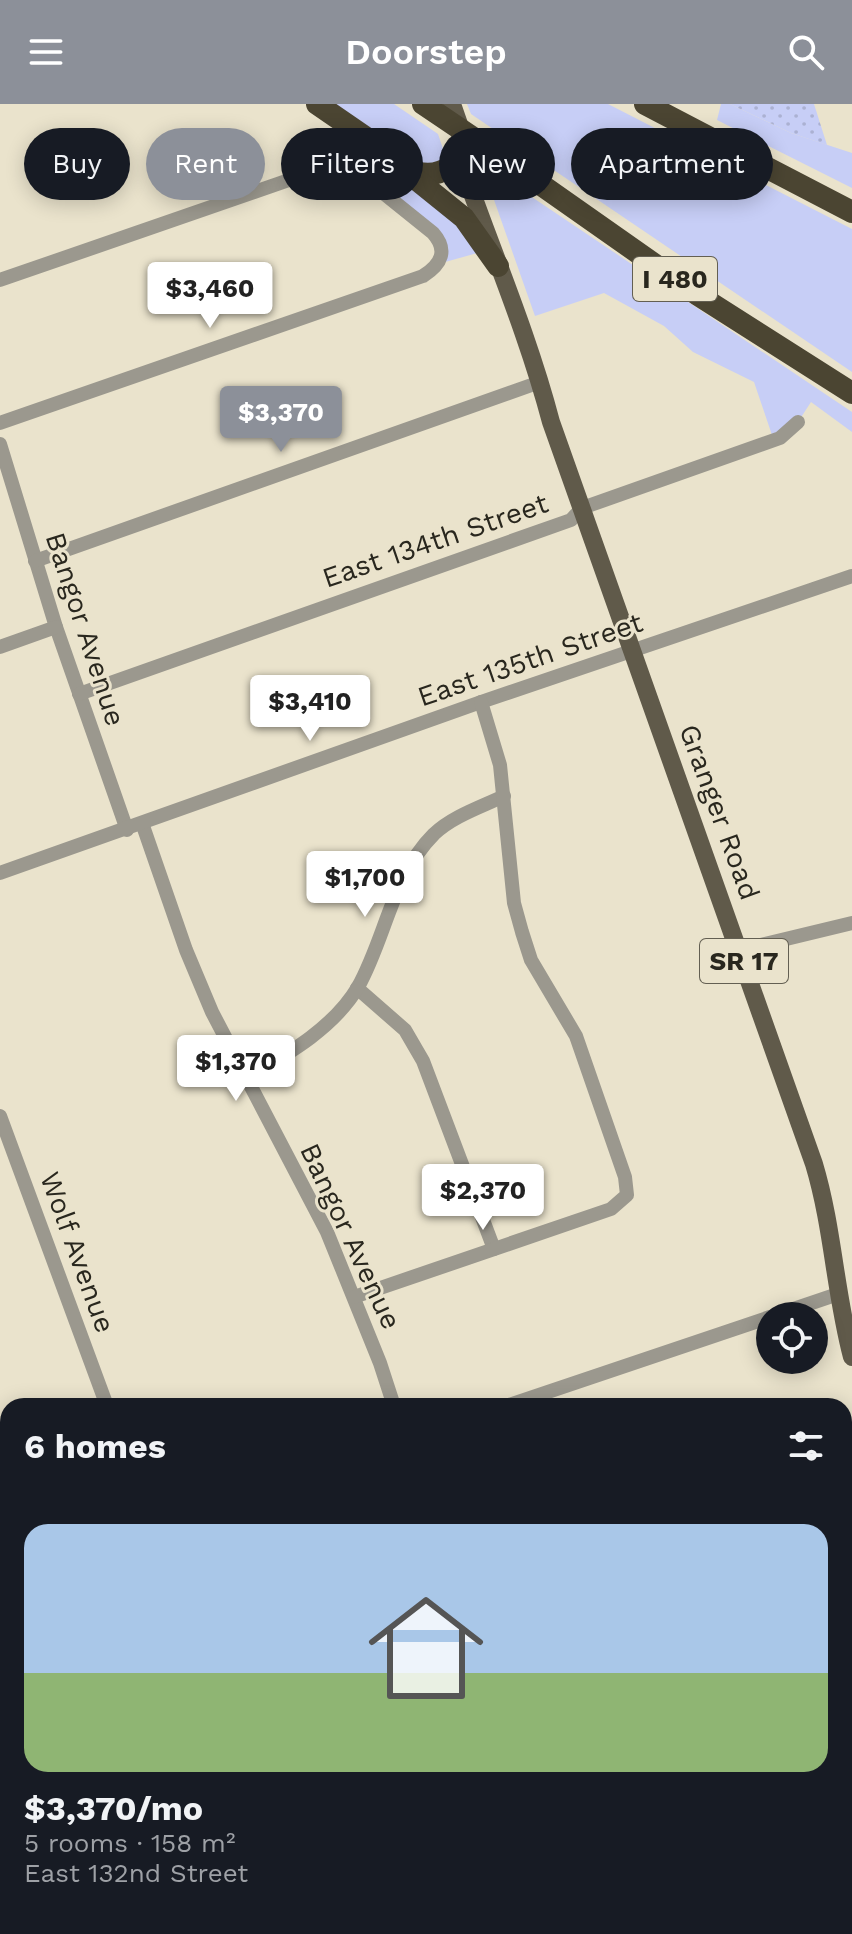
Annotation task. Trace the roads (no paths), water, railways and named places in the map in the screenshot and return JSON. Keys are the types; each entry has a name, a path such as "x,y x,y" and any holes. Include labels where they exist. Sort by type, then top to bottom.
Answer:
{"highway":[{"path":"317,104 352,128"},
{"name":"I 480","path":"423,104 698,295 852,393"},
{"path":"645,104 852,212"},
{"path":"423,183 472,227 498,266"}],"main road":[{"name":"Granger Road","path":"441,104 452,128"},
{"name":"Granger Road","path":"452,104 457,128"},
{"name":"Granger Road","path":"477,200 551,422 821,1186 842,1283 852,1357"},
{"name":"Granger Road","path":"482,200 508,267 510,292"}],"street":[{"path":"0,280 335,164 351,167 433,233 440,240 442,250 438,264 423,276 0,423"},
{"path":"35,561 540,382"},
{"name":"East 134th Street","path":"79,694 571,520 582,508 780,438 798,422"},
{"name":"Bangor Avenue","path":"0,444 56,627 127,830"},
{"name":"East 135th Street","path":"0,873 481,702 852,576"},
{"path":"0,647 56,627"},
{"path":"354,1297 611,1209 627,1195 625,1177 576,1036 531,960 522,932 514,903 500,765 481,702"},
{"path":"245,1079 302,1045 329,1021 357,988 400,884 418,853 436,832 461,815 504,796"},
{"name":"Bangor Avenue","path":"142,823 186,950 212,1012 327,1232 391,1398"},
{"path":"740,950 852,923"},
{"path":"357,988 405,1030 423,1061 494,1249"},
{"name":"Wolf Avenue","path":"0,1116 104,1398"},
{"path":"802,1302 842,1283"},
{"path":"530,1398 756,1321"}]}
